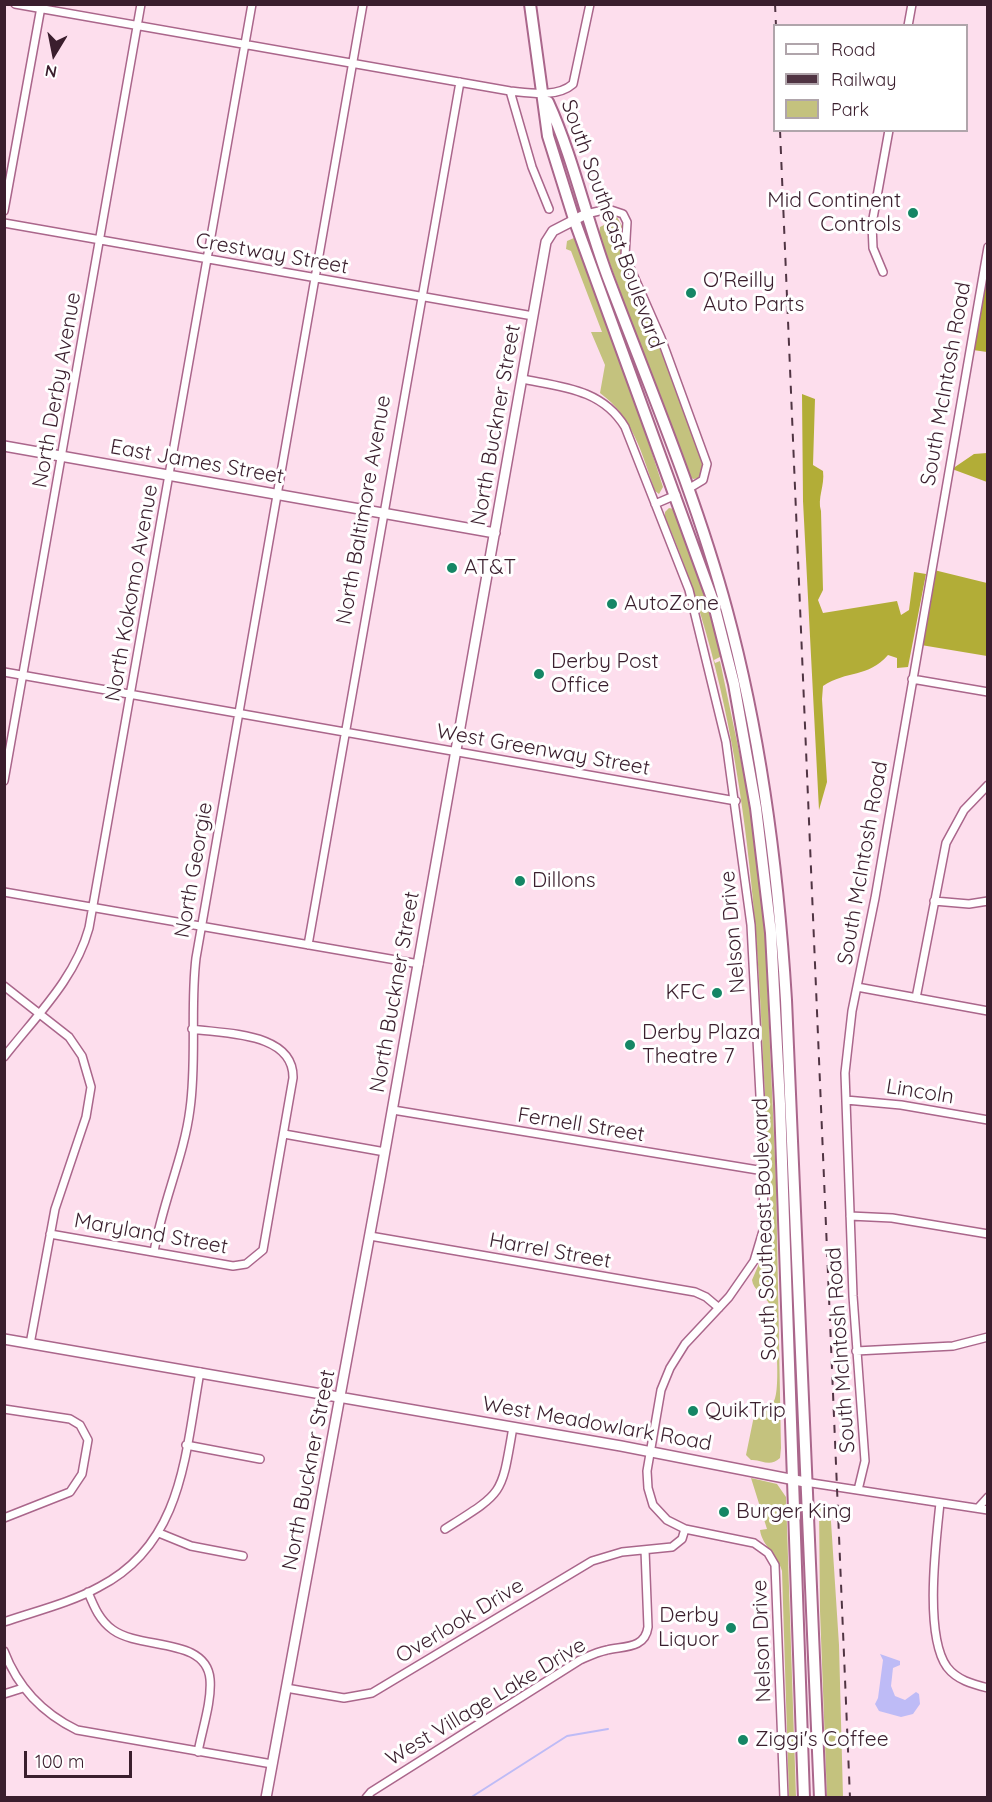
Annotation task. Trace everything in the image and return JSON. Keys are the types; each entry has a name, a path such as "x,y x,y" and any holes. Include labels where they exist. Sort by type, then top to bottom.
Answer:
{"main road":[{"path":"530,4 544,94"},
{"name":"South Southeast Boulevard","path":"544,94 561,130 586,214 704,534 745,685 761,775 777,887 786,1000 820,1797"},
{"name":"South Southeast Boulevard","path":"544,94 548,136 574,219 709,591 732,674 746,746 771,933 780,1104 804,1797"},
{"name":"North Buckner Street","path":"266,1797 393,1110 546,242 550,233 586,214"},
{"name":"East James Street","path":"4,446 495,533"},
{"path":"658,447 666,453 678,481 688,489"},
{"path":"676,495 685,500 694,526 704,534"},
{"name":"West Meadowlark Road","path":"4,1339 650,1451 805,1482"}],"street":[{"path":"15,4 510,91 544,94 568,88 573,84 590,4"},
{"name":"North Derby Avenue","path":"4,781 141,4"},
{"name":"North Kokomo Avenue","path":"4,1057 75,965 85,942 131,695 252,4"},
{"name":"North Georgie","path":"154,1252 190,1112 193,980 201,926 363,4"},
{"path":"908,24 912,4"},
{"path":"4,211 41,7"},
{"name":"North Baltimore Avenue","path":"308,945 460,82"},
{"path":"510,91 532,167 549,209"},
{"path":"883,272 873,248 872,224 889,132"},
{"path":"586,214 617,210 623,214 627,222 625,256 661,338 707,464 703,480 688,489"},
{"name":"Crestway Street","path":"4,223 533,316"},
{"name":"South McIntosh Road","path":"858,1490 865,1461 856,1351 846,1056 987,247"},
{"name":"Nelson Drive","path":"522,379 574,389 605,403 625,427 682,571 698,623 720,711 736,801 751,925 764,1171 763,1231 754,1261 718,1308 686,1344 670,1368 661,1390 647,1479 653,1505 667,1520 685,1529 754,1543 768,1553 775,1565 784,1797"},
{"path":"655,504 676,495"},
{"name":"West Greenway Street","path":"4,672 736,801"},
{"path":"912,679 987,692"},
{"path":"916,998 946,843 964,810 987,785"},
{"path":"4,892 419,964"},
{"path":"934,901 969,904 987,901"},
{"path":"4,986 77,1046 87,1065 91,1087 86,1117 61,1185 30,1344"},
{"path":"857,987 987,1011"},
{"path":"192,1029 273,1043 289,1057 293,1078 284,1134 385,1152"},
{"name":"Lincoln","path":"846,1100 882,1102 987,1120"},
{"name":"Fernell Street","path":"393,1110 764,1171"},
{"name":"Maryland Street","path":"50,1234 233,1266 246,1264 260,1253 266,1241 284,1134"},
{"path":"850,1216 892,1218 987,1234"},
{"name":"Harrel Street","path":"370,1236 695,1292 706,1297 718,1308"},
{"path":"856,1351 889,1347 953,1346 987,1337"},
{"path":"4,1622 88,1593 122,1573 159,1533 177,1493 200,1372"},
{"path":"4,1408 70,1419 80,1425 88,1440 82,1474 70,1492 4,1518"},
{"path":"445,1529 494,1496 504,1478 513,1427"},
{"path":"186,1445 260,1459"},
{"name":"West Meadowlark Road","path":"805,1482 987,1510"},
{"path":"978,1508 987,1497"},
{"path":"940,1503 934,1587 938,1649 947,1667 958,1677 987,1688"},
{"name":"Overlook Drive","path":"286,1688 344,1698 372,1693 592,1561 622,1552 677,1545 685,1529"},
{"path":"159,1533 191,1546 243,1556"},
{"name":"West Village Lake Drive","path":"366,1797 580,1660 606,1650 639,1643 647,1634 648,1627 645,1550"},
{"path":"88,1593 100,1617 122,1636 188,1650 204,1662 210,1683 198,1752"},
{"path":"4,1651 23,1688 47,1713 77,1730 272,1764"},
{"path":"4,1694 23,1688"}],"green space":[{"path":"610,215 617,217 622,226 621,257 625,270 653,330 700,455 703,469 700,478 693,479 688,475 599,234 600,227 606,224 603,221"},
{"path":"574,238 639,413 663,487 659,494 655,491 635,437 621,413 600,393 605,365 591,332 602,332 571,251 566,249 567,241"},
{"path":"669,508 674,509 688,542 722,656 714,660 715,663 720,661 752,813 764,912 776,1182 781,1448 780,1458 769,1463 751,1460 746,1455 755,1411 774,1401 777,1383 776,1338 772,1312 768,1301 755,1287 752,1280 767,1245 771,1223 761,1007 749,864 740,792 727,721 711,651 690,583 665,517 665,512"},
{"path":"751,1478 777,1484 786,1497 796,1797 789,1797 782,1571 761,1536 760,1530 767,1529"},
{"path":"819,1504 830,1506 839,1645 843,1797 827,1797 820,1611"}],"shaded area":[{"path":"987,250 987,352 973,350"},
{"path":"802,394 815,399 813,465 823,471 820,501 823,590 818,600 823,613 897,601 901,615 909,610 914,572 926,574 908,667 897,668 897,658 888,655 865,671 840,678 823,686 827,782 819,810 803,501"},
{"path":"987,453 987,482 952,469 974,454"},
{"path":"934,570 987,583 987,656 921,645"}],"water":[{"path":"880,1654 900,1661 900,1665 893,1668 891,1686 895,1696 905,1700 916,1692 919,1694 920,1704 913,1714 901,1717 879,1711 875,1704 878,1698 883,1660"}],"waterway":[{"path":"470,1798 567,1736 608,1729"}],"railway":[{"path":"775,4 776,24"},
{"path":"780,132 850,1798"}],"place":[{"name":"Mid Continent Controls","path":"913,213"},
{"name":"O'Reilly Auto Parts","path":"691,293"},
{"name":"AT&T","path":"452,568"},
{"name":"AutoZone","path":"612,604"},
{"name":"Derby Post Office","path":"539,674"},
{"name":"Dillons","path":"520,881"},
{"name":"KFC","path":"717,993"},
{"name":"Derby Plaza Theatre 7","path":"630,1045"},
{"name":"QuikTrip","path":"693,1411"},
{"name":"Burger King","path":"724,1512"},
{"name":"Derby Liquor","path":"731,1628"},
{"name":"Ziggi's Coffee","path":"743,1740"}]}
